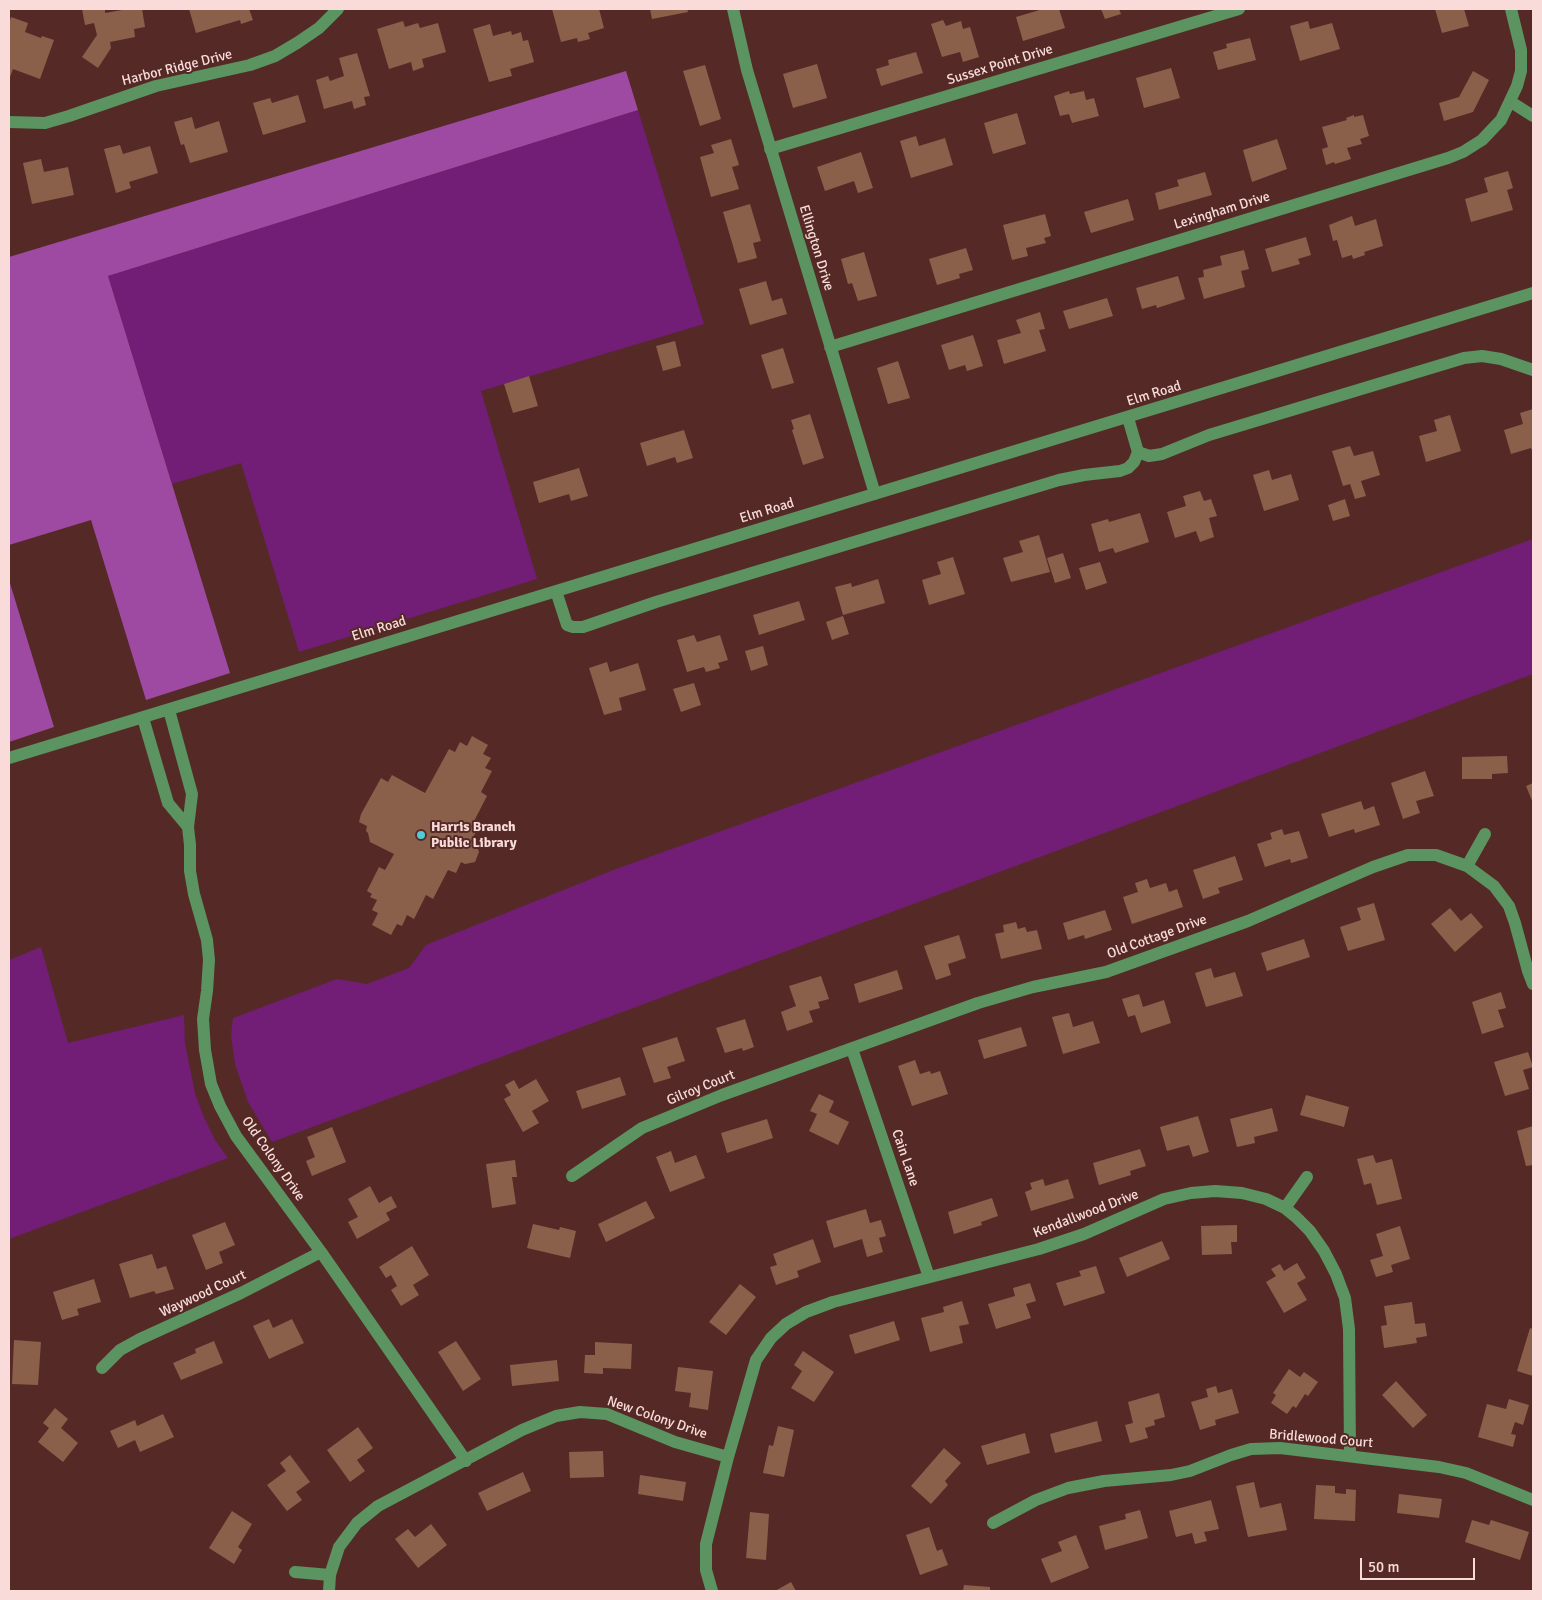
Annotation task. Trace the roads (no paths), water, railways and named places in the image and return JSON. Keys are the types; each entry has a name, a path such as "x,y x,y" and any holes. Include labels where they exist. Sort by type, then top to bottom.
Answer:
{"street":[{"name":"Harbor Ridge Drive","path":"9,122 45,123 156,86 250,66 275,56 297,43 319,28 338,9"},
{"name":"Ellington Drive","path":"733,9 747,70 770,149 875,494"},
{"name":"Sussex Point Drive","path":"770,149 1239,9"},
{"name":"Lexingham Drive","path":"830,347 1463,152 1482,140 1501,120 1517,86 1521,71 1521,57 1517,27 1511,9"},
{"path":"1511,102 1533,116"},
{"name":"Elm Road","path":"9,758 1533,293"},
{"path":"1138,452 1149,456 1162,454 1209,435 1464,358 1482,356 1501,359 1533,370"},
{"path":"556,591 567,624 573,627 583,627 656,602 1059,480 1120,471 1128,468 1134,462 1138,452 1128,418"},
{"name":"Old Colony Drive","path":"168,710 192,794 188,827 190,871 194,894 207,940 209,960 203,1019 205,1050 211,1084 236,1136 320,1252 466,1461"},
{"path":"143,718 168,803 188,827"},
{"path":"1467,866 1485,834"},
{"name":"Old Cottage Drive","path":"852,1048 978,1003 1033,987 1106,972 1248,921 1373,866 1408,856 1436,855 1467,866 1494,886 1509,906 1533,984"},
{"name":"Gilroy Court","path":"572,1176 642,1128 722,1095 852,1048"},
{"name":"Cain Lane","path":"852,1048 929,1277"},
{"path":"1285,1208 1306,1177"},
{"name":"Kendallwood Drive","path":"712,1591 706,1570 706,1544 728,1457 756,1360 771,1338 786,1324 806,1312 834,1302 1039,1249 1084,1234 1164,1199 1191,1192 1242,1193 1266,1199 1285,1208 1310,1232 1324,1250 1345,1298 1349,1329 1350,1456"},
{"name":"Waywood Court","path":"102,1368 120,1350 140,1338 240,1293 320,1252"},
{"name":"New Colony Drive","path":"329,1591 330,1575 339,1546 357,1523 378,1506 522,1430 556,1416 580,1412 607,1414 675,1442 728,1457"},
{"name":"Bridlewood Court","path":"993,1523 1036,1500 1068,1488 1104,1480 1170,1475 1190,1471 1231,1455 1251,1450 1280,1448 1439,1466 1533,1499"},
{"path":"294,1572 330,1575"}],"place":[{"name":"Harris Branch Public Library","path":"421,835"}]}
